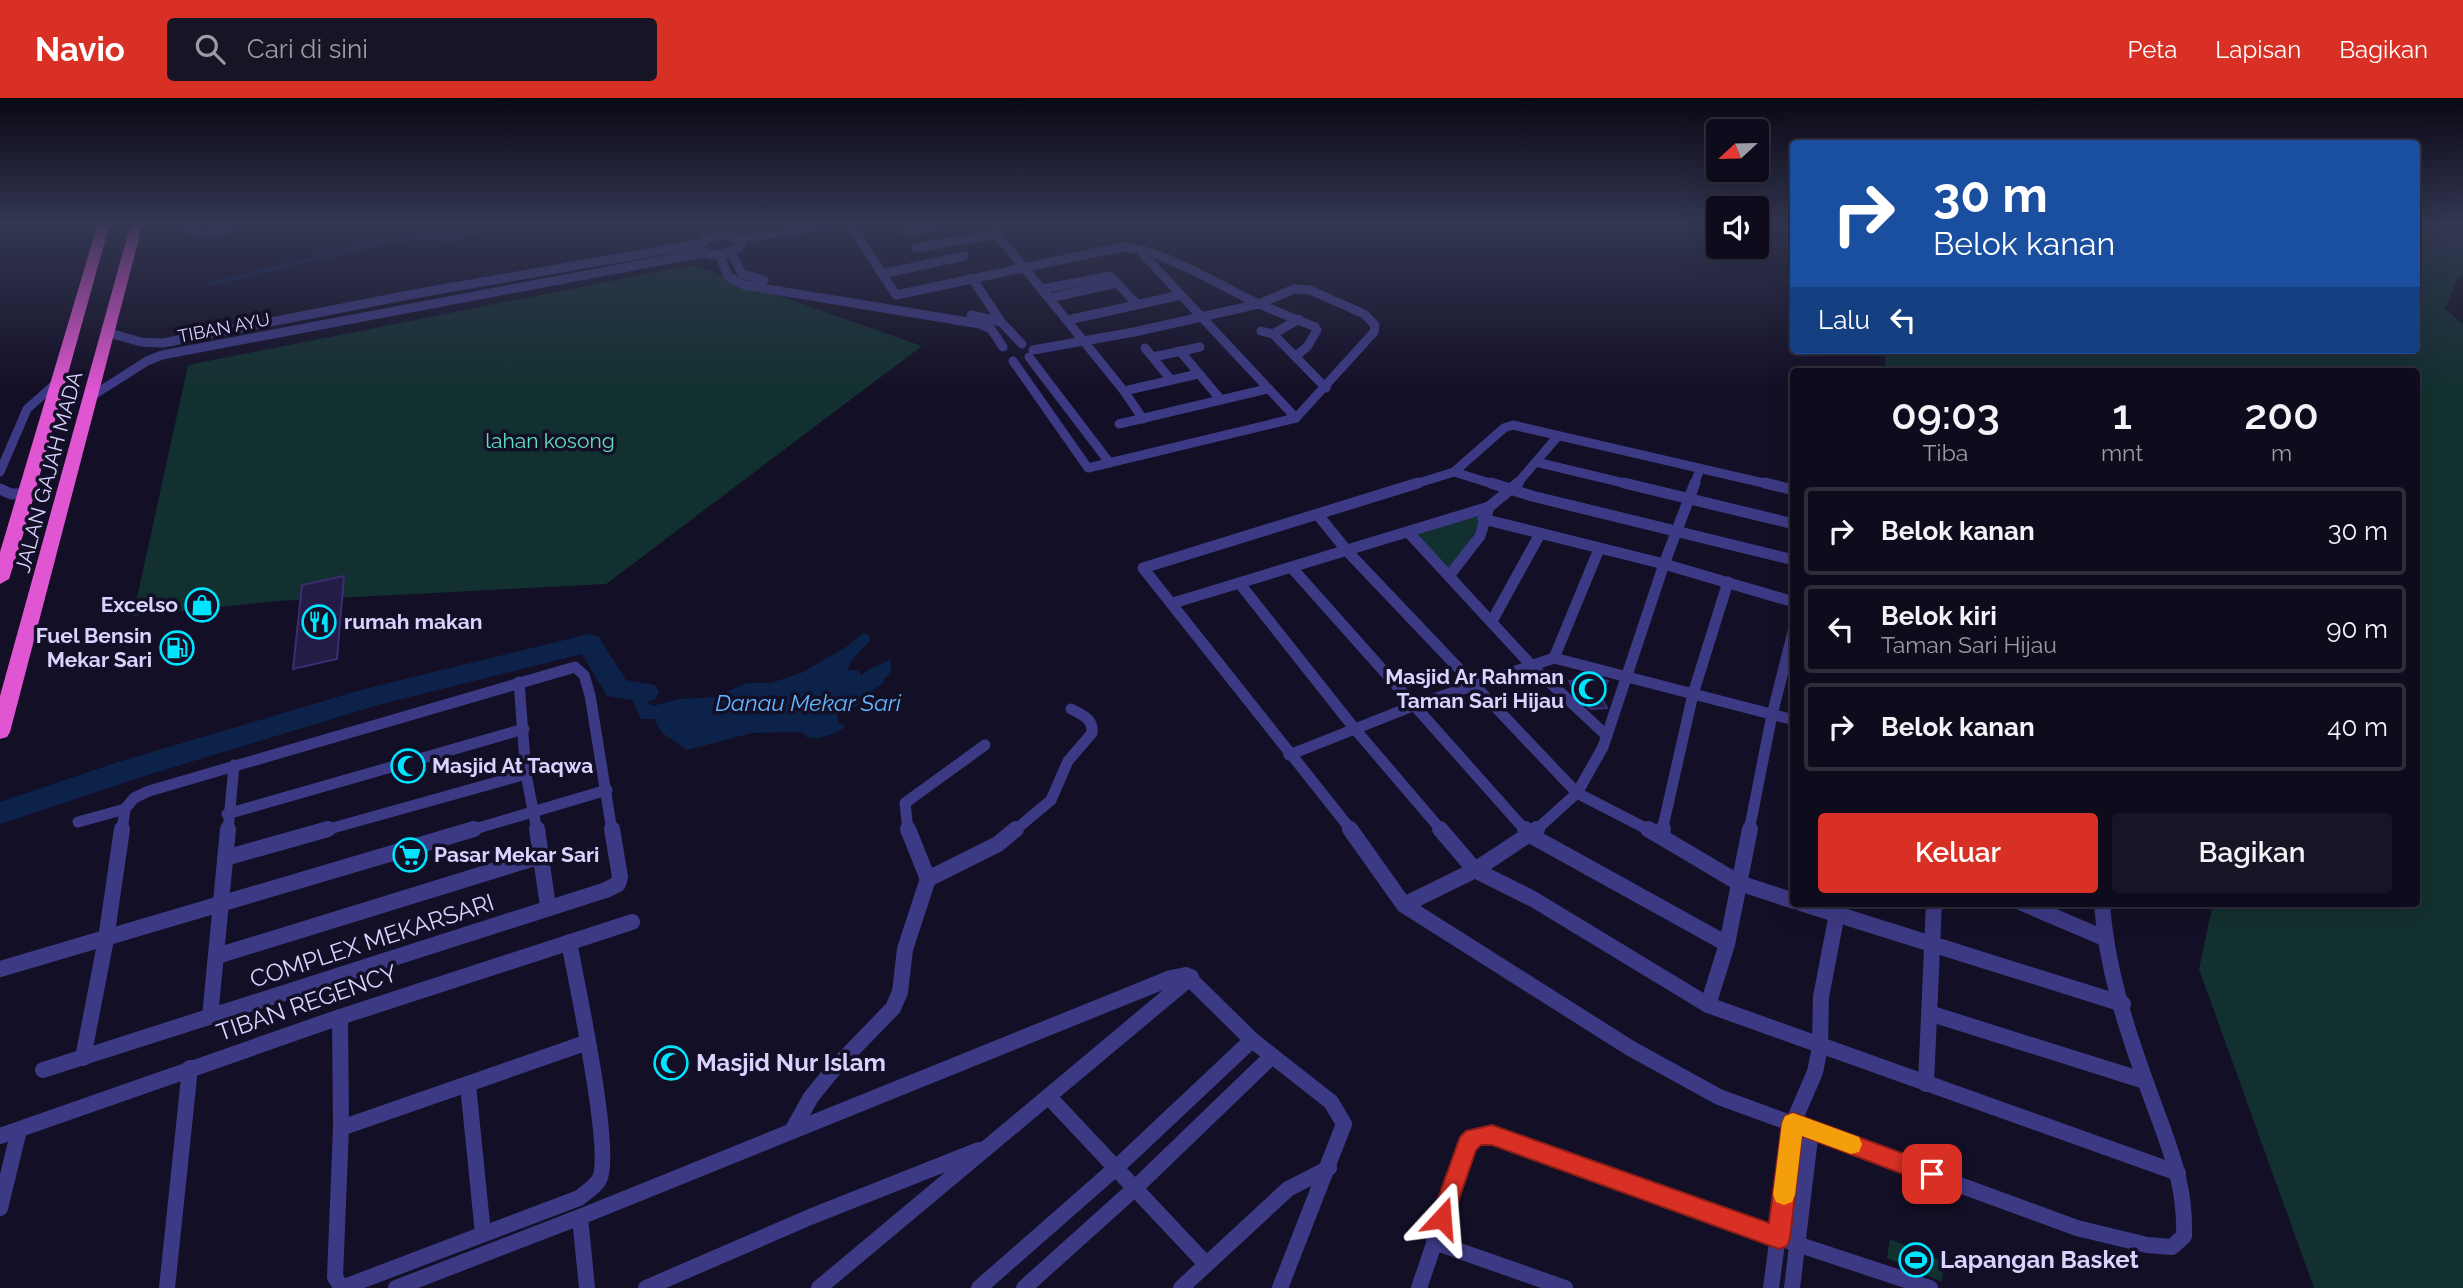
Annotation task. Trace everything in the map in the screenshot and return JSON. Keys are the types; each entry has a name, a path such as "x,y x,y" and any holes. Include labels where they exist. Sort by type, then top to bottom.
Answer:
{"highway":[{"name":"JALAN GAJAH MADA","path":"0,579 29,494 54,385 104,279"},
{"name":"JALAN GAJAH MADA","path":"0,732 92,396 106,332 105,279"},
{"path":"0,557 19,522"}],"street":[{"name":"TIBAN AYU","path":"106,332 154,344 414,294 510,279"},
{"name":"TIBAN AYU","path":"92,396 147,361 548,279"},
{"path":"733,279 744,285 980,324 991,329 1003,347"},
{"path":"753,279 895,299 1002,322"},
{"path":"884,279 895,299"},
{"path":"895,299 970,279"},
{"path":"972,279 1002,322 1031,353 1109,462"},
{"path":"1033,279 1124,391 1143,419"},
{"path":"1042,289 1092,279"},
{"path":"1113,279 1137,304"},
{"path":"1166,279 1296,418"},
{"path":"1208,279 1259,304 1299,319 1317,330 1307,347 1296,356"},
{"path":"1050,298 1117,283"},
{"path":"1013,361 1031,353 1259,304 1285,290 1305,289 1364,314 1374,322 1374,332 1296,418 1088,468 1013,361 998,354 1003,347 1022,344"},
{"path":"1068,320 1181,295"},
{"path":"1273,334 1299,319"},
{"path":"1261,331 1273,334 1326,388"},
{"path":"192,350 193,337"},
{"path":"1153,357 1200,347"},
{"path":"1145,348 1171,380"},
{"path":"1180,351 1221,400"},
{"path":"1124,391 1198,374"},
{"path":"0,472 28,407 54,385"},
{"path":"1119,424 1268,389"},
{"path":"1790,489 1519,425 1508,426 1454,472 1143,568 1354,834 1404,905 1630,1048 1719,1097 2077,1228 2147,1245 2172,1247 2183,1236 2185,1205 2178,1173 2146,1081 2104,938 2102,907"},
{"path":"1173,603 1489,507 1513,489 1558,436"},
{"path":"0,449 13,440"},
{"path":"1536,462 1790,523"},
{"path":"1404,905 1475,870 1530,835 1577,793 1607,736 1664,564 1700,469"},
{"path":"1454,472 1790,558"},
{"path":"0,489 10,495 29,494"},
{"path":"1449,576 1480,536 1483,519 1489,507"},
{"path":"1318,515 1348,552 1577,793 1661,836 1739,883 1790,900"},
{"path":"1483,519 1664,564 1790,601"},
{"path":"1409,533 1531,665 1607,736"},
{"path":"1492,621 1540,534"},
{"path":"1554,658 1598,548"},
{"path":"1292,568 1530,835 1727,944"},
{"path":"1661,836 1693,694 1728,582"},
{"path":"1240,584 1354,728 1475,870 1533,900 1708,1005 2178,1173"},
{"path":"1708,1005 1727,944 1772,715 1790,644"},
{"path":"1289,755 1413,706 1554,658 1790,719"},
{"name":"COMPLEX MEKARSARI","path":"43,1070 606,890 618,884 620,871 590,695 581,669 570,667 143,793 134,798 125,810 78,822"},
{"path":"519,682 526,774 548,907"},
{"path":"928,879 998,844 1051,800 1068,761 1092,733 1093,727 1089,719 1072,709"},
{"path":"227,814 524,729"},
{"path":"792,1131 811,1097 833,1070 883,1023 894,1009 900,992 905,949 928,879 903,819 905,803 985,745"},
{"name":"COMPLEX MEKARSARI","path":"210,1017 227,814 234,765"},
{"path":"225,858 526,774"},
{"path":"0,969 607,790"},
{"path":"83,1058 106,939 125,810"},
{"name":"COMPLEX MEKARSARI","path":"217,956 541,856"},
{"path":"1926,1084 1934,907"},
{"path":"2031,907 2104,938"},
{"path":"1771,1288 1793,1123 1815,1072 1820,1047 1821,997 1838,909 1932,943 2123,1004"},
{"name":"TIBAN REGENCY","path":"0,1136 340,1017 632,922"},
{"path":"340,1017 341,1128 335,1277 340,1284 347,1286 579,1198 599,1180 605,1157 589,1042 569,942"},
{"path":"819,1288 1191,977"},
{"path":"396,1288 580,1217 1171,978 1191,977 1252,1040 1331,1102 1343,1118 1344,1129 1280,1288"},
{"path":"1929,1013 2146,1081"},
{"path":"979,1288 1117,1167 1252,1040"},
{"path":"341,1128 589,1042"},
{"path":"1024,1288 1133,1189 1271,1057"},
{"path":"167,1288 190,1068"},
{"path":"468,1085 483,1234"},
{"path":"1049,1097 1205,1263"},
{"path":"0,1208 19,1130"},
{"path":"1792,1288 1811,1130"},
{"path":"1419,1288 1468,1144 1474,1138 1492,1135 1779,1238 1930,1288"},
{"path":"646,1288 810,1217 989,1146"},
{"path":"1181,1288 1288,1189 1329,1168"},
{"path":"580,1217 587,1288"},
{"path":"1434,1242 1523,1280 1565,1288"}],"green space":[{"name":"lahan kosong","path":"624,279 730,279 922,346 606,584 278,601 133,616 188,365"},
{"path":"2420,279 2457,279 2445,309 2463,324 2463,1288 2314,1288 2199,969 2212,907 2420,907 2420,368 1886,368 1884,354 2420,354"},
{"path":"1488,510 1449,576 1409,533"},
{"name":"Lapangan Basket","path":"1890,1239 1944,1262 1942,1282 1887,1258"}],"water":[{"name":"Danau Mekar Sari","path":"863,633 869,635 870,641 854,658 848,670 859,671 861,676 869,669 890,660 891,669 883,680 884,684 862,698 858,706 841,710 837,715 838,722 845,727 836,733 817,738 806,737 799,732 752,733 687,750 662,733 654,719 641,719 633,702 645,692 644,700 653,706 679,699 714,697 747,683 771,683 801,673 846,647"}],"building":[{"name":"rumah makan","path":"344,576 337,659 293,669 302,585"},
{"name":"Masjid Ar Rahman Taman Sari Hijau","path":"1590,676 1608,681 1601,697 1607,708 1591,709 1577,696 1569,681 1590,679"}],"waterway":[{"path":"212,283 230,279"},
{"path":"3,813 128,770 374,696 589,643 617,689 645,692"}],"slow traffic":[{"path":"1784,1195 1793,1123 1851,1144"}],"place":[{"name":"Excelso","path":"202,605"},
{"name":"rumah makan","path":"319,622"},
{"name":"Fuel Bensin Mekar Sari","path":"177,648"},
{"name":"Masjid Ar Rahman Taman Sari Hijau","path":"1589,689"},
{"name":"Masjid At Taqwa","path":"408,766"},
{"name":"Pasar Mekar Sari","path":"410,855"},
{"name":"Masjid Nur Islam","path":"671,1063"},
{"name":"Lapangan Basket","path":"1916,1260"}],"route":[{"path":"1442,1218 1468,1144 1482,1135 1492,1135 1779,1238 1793,1123 1932,1174"}]}
